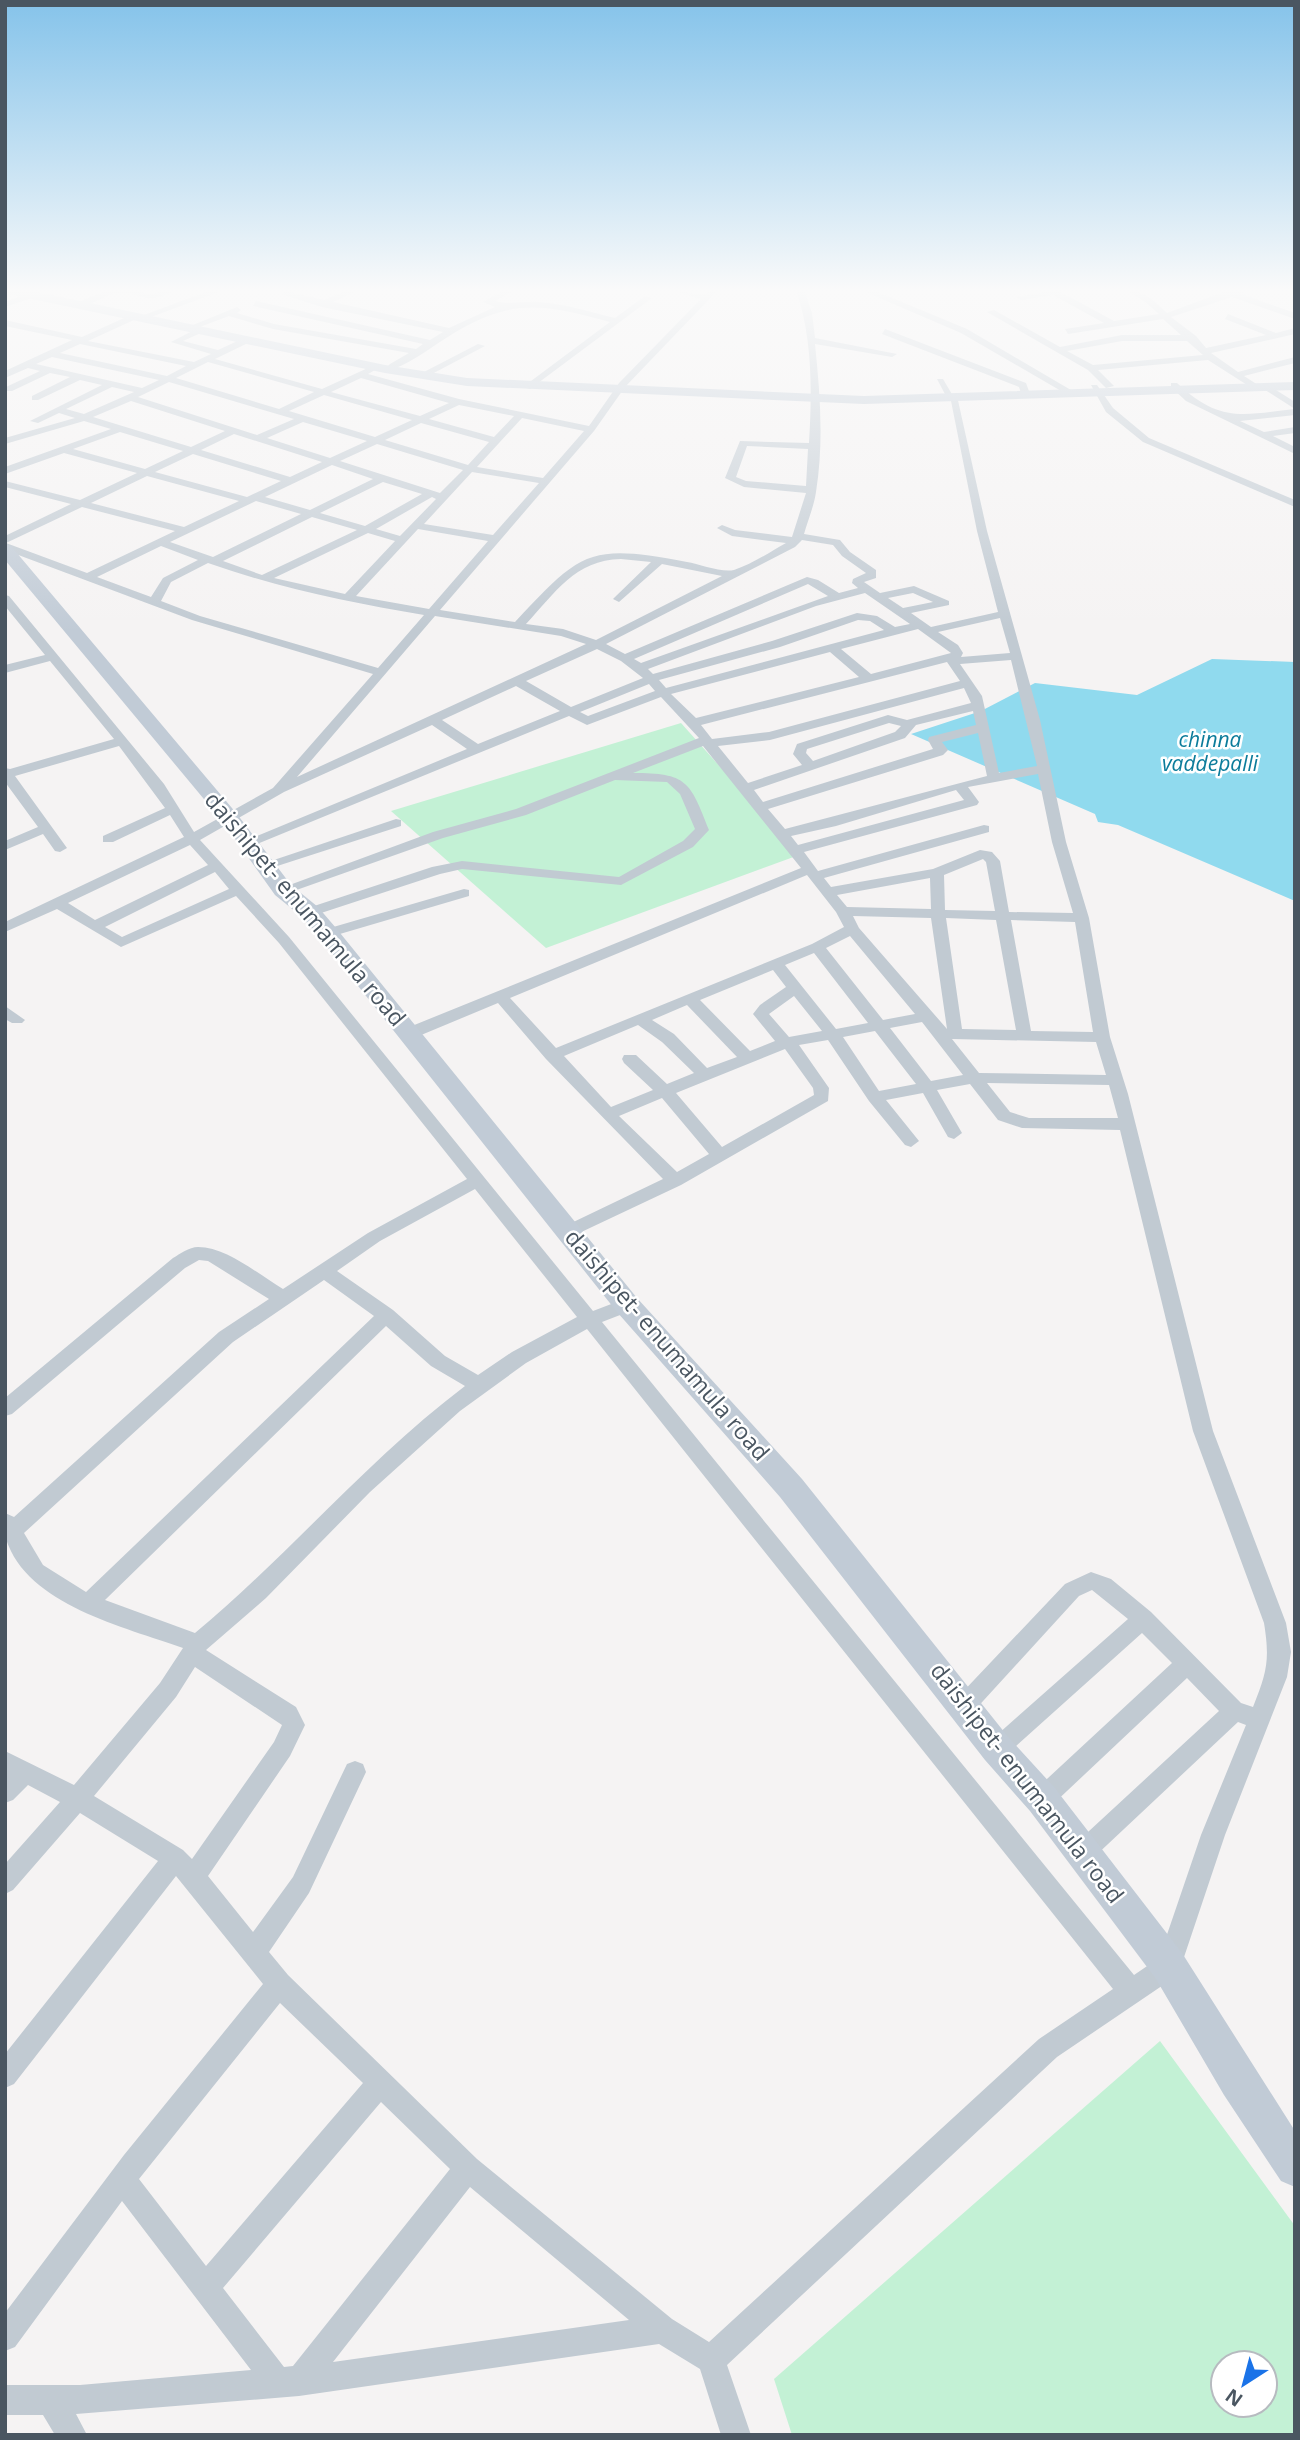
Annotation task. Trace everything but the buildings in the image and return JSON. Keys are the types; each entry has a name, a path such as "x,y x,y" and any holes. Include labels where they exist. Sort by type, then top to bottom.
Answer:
{"main road":[{"name":"daishipet- enumamula road","path":"5,548 230,818 283,890 310,912 328,933 627,1305 791,1488 965,1705 997,1749 1042,1799 1169,1966 1238,2081 1295,2167"}],"street":[{"path":"35,421 71,404"},
{"path":"5,441 39,434 113,404"},
{"path":"151,404 444,498"},
{"path":"257,404 472,469 545,481"},
{"path":"282,411 297,404"},
{"path":"364,404 496,441"},
{"path":"87,577 454,404"},
{"path":"466,404 591,429"},
{"path":"278,791 591,429 609,404"},
{"path":"5,928 192,839 278,791 597,643 735,575 797,538 811,490 816,404"},
{"path":"711,2360 1048,2048 1169,1966 1217,1822 1261,1719 1276,1676 1280,1652 1275,1623 1203,1431 1102,1037 1082,918 1042,769 1034,720 982,531 954,404"},
{"path":"1110,404 1120,421 1146,440 1295,504"},
{"path":"1202,404 1227,419 1295,451"},
{"path":"59,410 291,481"},
{"path":"1227,419 1295,412"},
{"path":"348,598 519,416"},
{"path":"261,437 304,418"},
{"path":"5,471 122,428"},
{"path":"5,540 235,430"},
{"path":"1263,435 1295,430"},
{"path":"811,490 744,484 730,478 743,443 815,446"},
{"path":"65,450 403,540"},
{"path":"154,602 167,580 383,478"},
{"path":"5,484 186,531"},
{"path":"263,579 364,531 430,494"},
{"path":"417,526 496,539"},
{"path":"722,528 732,533 836,542 845,554 872,572 872,576 858,581 954,648 954,658 976,696 993,779"},
{"path":"160,542 263,579 348,598 519,624 597,643 625,658 645,674 693,723 843,911 852,929 925,1017 947,1034 973,1078 997,1109 1013,1121 1126,1124"},
{"path":"5,548 154,602 295,648 380,672"},
{"path":"519,624 578,566 591,559 607,557 659,561 735,575"},
{"path":"619,599 659,561"},
{"path":"625,658 807,580 836,596"},
{"path":"247,843 568,713 645,674 836,596 914,589 945,603 901,612"},
{"path":"5,598 122,741 192,839 284,940 1132,1992"},
{"path":"516,681 568,713 587,721 663,692 831,647 894,632 1004,614"},
{"path":"645,674 776,644 857,616 873,618 894,632"},
{"path":"831,647 866,677"},
{"path":"693,723 866,677 954,658 1016,656"},
{"path":"5,669 53,657"},
{"path":"283,890 438,835 521,812 707,741 770,736 967,683"},
{"path":"812,766 798,752 807,745 888,719 908,724 976,706"},
{"path":"432,719 476,749"},
{"path":"745,789 900,735 908,724"},
{"path":"760,807 938,752 942,750 934,740 981,728"},
{"path":"60,848 6,773 122,741"},
{"path":"782,834 831,823 959,785 1042,769"},
{"path":"310,912 437,870 462,865 621,881 688,844 702,830 685,787 677,780 668,776 612,776"},
{"path":"793,851 972,802 959,785"},
{"path":"108,839 173,809"},
{"path":"263,866 396,823"},
{"path":"408,1034 499,995 811,873 984,828"},
{"path":"5,846 44,829"},
{"path":"828,892 937,873 980,854 991,857 1024,1034"},
{"path":"95,926 216,866"},
{"path":"937,873 947,1034"},
{"path":"58,903 118,942 125,942 238,890"},
{"path":"328,933 464,893"},
{"path":"843,911 1082,918"},
{"path":"552,1055 691,1000 817,947 852,929"},
{"path":"817,947 926,1085 954,1133"},
{"path":"776,964 834,1035 875,1097 911,1142"},
{"path":"569,1231 675,1181 822,1097 821,1088 761,1014 765,1008 795,988"},
{"path":"499,995 552,1055 675,1181"},
{"path":"691,1000 747,1058"},
{"path":"608,1114 787,1043 925,1017"},
{"path":"641,1020 668,1038 704,1074"},
{"path":"947,1034 1102,1037"},
{"path":"630,1059 682,1108 696,1130 720,1155"},
{"path":"875,1097 973,1078 1115,1080"},
{"path":"194,1877 282,1749 294,1725 288,1714 196,1649 88,1603 36,1571 23,1557 8,1526 226,1337 281,1297 374,1237 478,1180"},
{"path":"5,1409 178,1263 196,1253 212,1255 281,1297"},
{"path":"325,1271 386,1315 438,1360 481,1386"},
{"path":"5,1882 168,1690 196,1649 260,1591 373,1477 481,1386 545,1340 587,1318 627,1305"},
{"path":"88,1603 386,1315"},
{"path":"965,1705 1082,1583 1104,1585 1143,1619 1234,1712 1261,1719"},
{"path":"997,1749 1049,1707 1091,1663 1143,1619"},
{"path":"1042,1799 1188,1663"},
{"path":"1083,1852 1234,1712"},
{"path":"5,1792 16,1766 175,1858 194,1877 279,1984 468,2168 663,2329 711,2360 736,2435"},
{"path":"253,1954 301,1885 355,1772"},
{"path":"5,2076 175,1858"},
{"path":"5,2337 122,2179 279,1984"},
{"path":"205,2288 381,2082"},
{"path":"288,2383 468,2168"},
{"path":"122,2179 205,2288 288,2383"},
{"path":"5,2400 52,2402 288,2383 499,2357 663,2329"},
{"path":"52,2402 72,2435"}],"green space":[{"path":"681,723 799,855 546,948 391,811"},
{"path":"1160,2041 1295,2226 1295,2435 792,2435 774,2379"}],"water":[{"name":"chinna vaddepalli","path":"1212,659 1295,662 1295,901 1118,825 1098,822 1095,814 911,734 981,711 1035,683 1137,695"}]}
